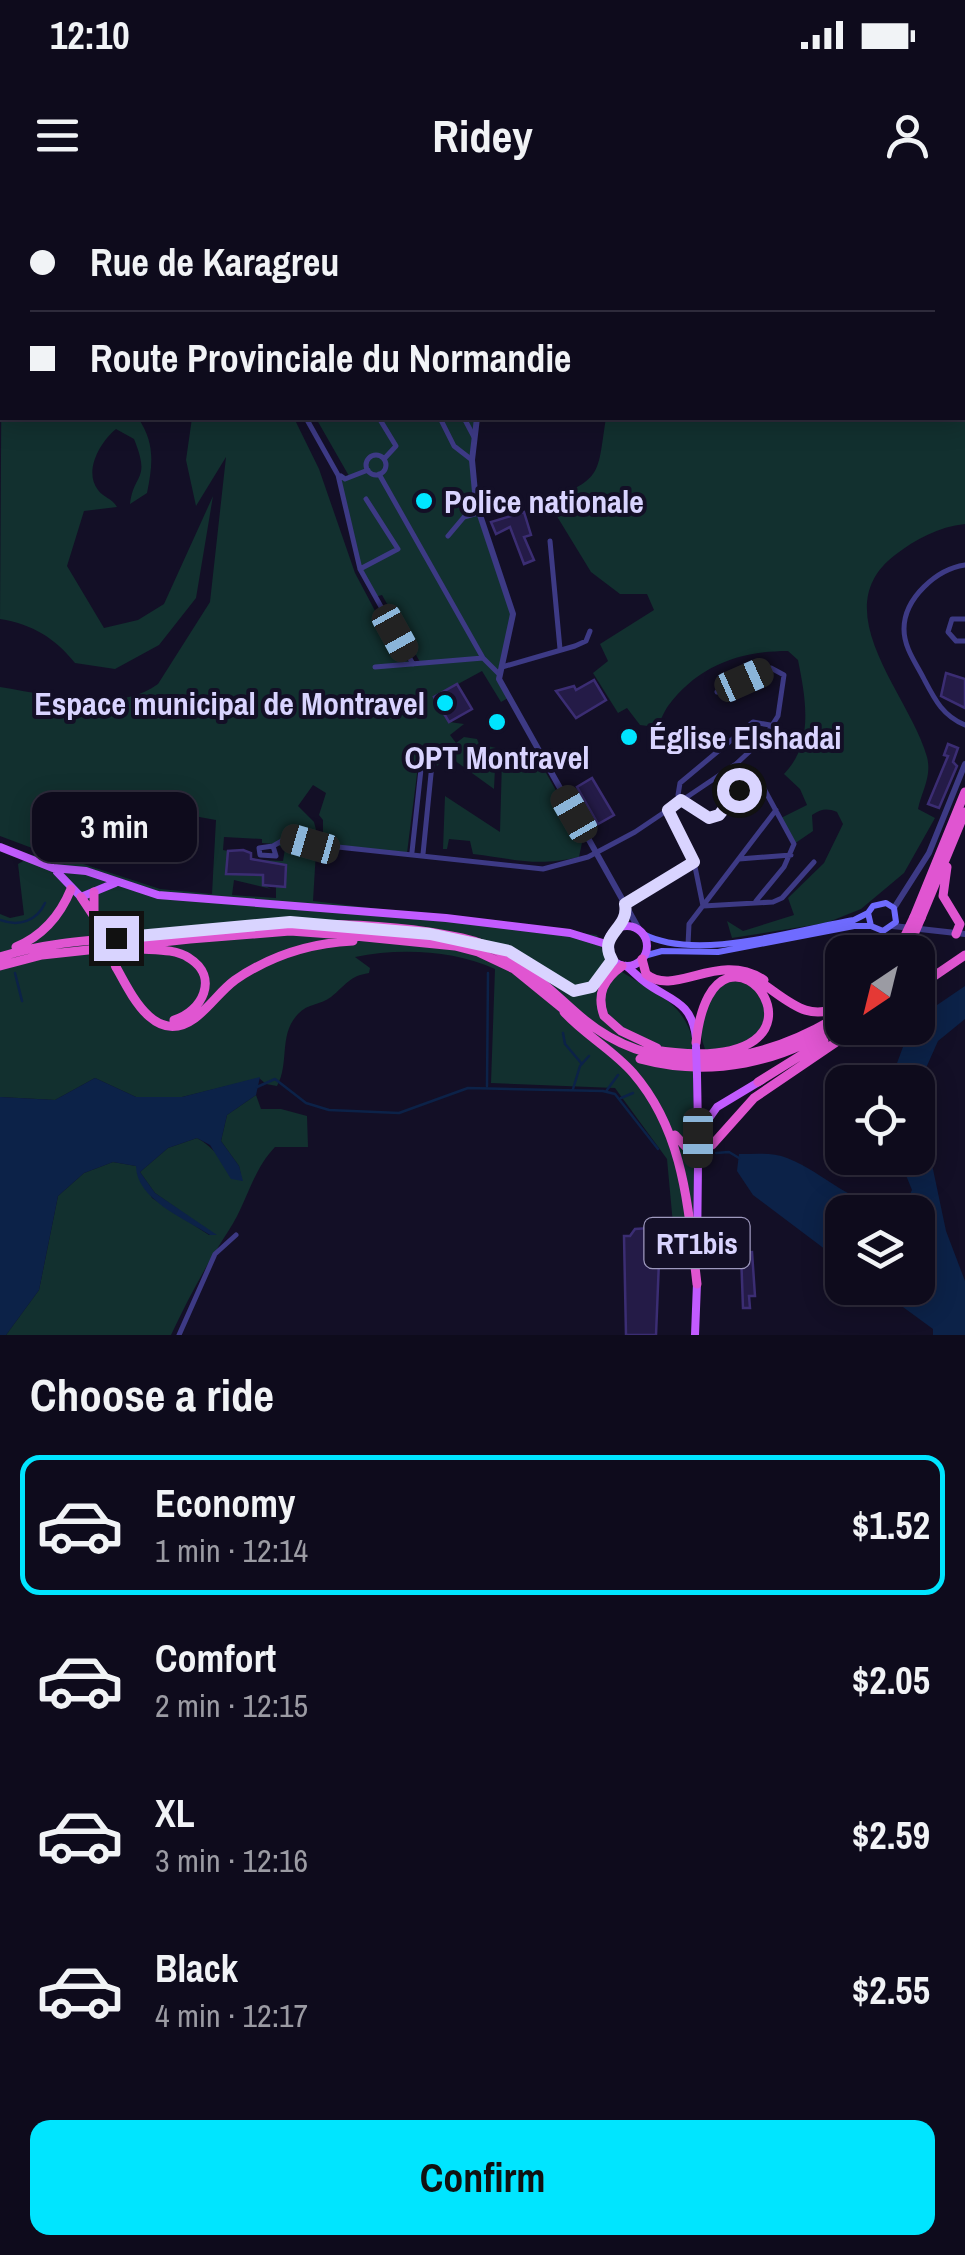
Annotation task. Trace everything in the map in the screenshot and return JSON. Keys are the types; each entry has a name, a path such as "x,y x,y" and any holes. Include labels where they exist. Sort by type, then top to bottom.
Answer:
{"highway":[{"path":"918,917 965,792"},
{"path":"909,935 965,812"},
{"path":"954,840 943,896 960,924 960,934"},
{"path":"0,956 38,938 70,886"},
{"path":"95,890 97,919"},
{"path":"80,897 97,919 116,967 143,1013 159,1022 180,1025 195,1018 231,983 274,958 333,942 399,940"},
{"path":"954,917 965,924"},
{"path":"0,956 49,945 290,922 464,938 516,954 570,991 592,987 620,964"},
{"path":"0,966 42,955 290,931 399,940 456,946 496,958 618,1050 676,1066 720,1066 770,1059 825,1035"},
{"path":"482,944 513,960 619,1039 664,1051 729,1050 758,1040 766,1031 770,1012 760,987 742,979 720,981 700,1008 696,1045"},
{"path":"116,967 148,1010 168,1020 190,1014 204,994 204,975 186,956 123,946"},
{"path":"935,974 965,954"},
{"path":"643,958 646,974 658,981 673,982 724,968 743,969 763,979 780,995"},
{"path":"620,964 601,992 604,1016 621,1031 664,1051"},
{"path":"694,1026 699,996 722,975 745,975 810,1013 825,1014"},
{"path":"548,987 584,1020 624,1047 680,1060 739,1057 772,1050 825,1023"},
{"path":"558,1005 585,1035 623,1063 659,1107 682,1144 706,1148 754,1098 832,1045"},
{"path":"758,1082 825,1037"},
{"path":"659,1107 686,1191 697,1284"}],"main road":[{"path":"0,847 53,868 158,895 336,907 589,937 611,934"},
{"path":"53,868 80,897 116,883"},
{"path":"70,886 78,872"},
{"path":"94,876 95,890"},
{"path":"606,944 620,927 660,942 688,945 774,935 854,920 881,902 894,908 897,917 893,926 884,931 871,926 718,952 662,951 620,964"},
{"path":"868,914 871,926"},
{"path":"642,933 643,958"},
{"path":"589,937 606,944 620,964 674,998 694,1026"},
{"name":"RT1bis","path":"694,1026 697,1335"},
{"path":"698,1136 717,1107 758,1082 818,1054"}],"street":[{"path":"307,420 338,475 360,569 413,664"},
{"path":"380,420 396,446 384,459"},
{"path":"441,420 454,446 472,460"},
{"path":"465,420 474,438"},
{"path":"476,420 472,460 478,513 511,602 512,626 499,670"},
{"path":"368,470 369,458 384,459"},
{"path":"380,474 386,468 384,459"},
{"path":"338,475 345,479 368,470 380,474 484,658 499,670 543,759 642,933"},
{"path":"360,569 398,549 366,499"},
{"path":"448,536 464,517 478,513"},
{"path":"550,541 560,649"},
{"path":"965,565 936,576 911,605 906,618 908,649 934,699 950,718 965,725"},
{"path":"965,619 952,619 948,632 956,641 965,641"},
{"path":"499,670 586,640 590,631"},
{"path":"375,667 484,658"},
{"path":"273,846 287,838 310,844 542,869 597,854 736,764 764,738 778,716 784,682 778,670 772,668 717,692"},
{"path":"749,780 716,816 704,818 681,800 680,783 726,743 753,722 772,725"},
{"path":"502,755 543,759"},
{"path":"412,853 422,760 429,756 432,764 423,854"},
{"path":"736,764 749,780 762,785 795,850 754,904"},
{"path":"894,908 929,853 965,764"},
{"path":"668,810 694,862 703,906"},
{"path":"688,945 689,924 776,810"},
{"path":"738,859 791,855"},
{"path":"620,927 626,907 694,862"},
{"path":"703,906 754,904 782,898 814,862"},
{"path":"893,926 960,934"},
{"path":"179,1335 215,1254 236,1235"}],"green space":[{"path":"1,420 139,420 147,436 151,463 147,493 130,504 141,470 134,439 116,429 100,449 93,466 94,482 100,493 117,507 84,511 67,566 104,628 138,620 164,604 213,496 196,598 159,645 115,669 75,663 42,633 0,619"},
{"path":"192,420 295,420 319,469 355,573 399,656 413,664 420,662 382,595 375,597 364,579 338,475 349,476 317,420 477,420 472,460 476,503 513,614 498,670 508,698 501,702 482,671 434,697 449,722 464,724 450,735 456,743 464,737 496,748 494,789 447,755 437,766 434,754 423,753 419,758 407,853 323,845 323,820 319,815 326,793 313,785 298,806 314,822 320,845 287,838 275,844 262,843 262,839 224,837 227,874 263,873 263,885 271,889 234,880 232,895 276,898 276,887 285,887 286,865 260,860 283,861 285,849 278,845 283,844 316,851 313,901 597,935 608,960 671,1003 688,1026 693,1041 694,1243 682,1243 682,1235 673,1224 667,1159 615,1088 491,1083 495,969 444,954 390,952 355,957 370,968 369,973 352,979 327,1000 306,1008 292,1022 277,1086 259,1078 182,1097 136,1097 95,1078 55,1100 0,1097 0,914 10,918 24,915 18,864 40,851 0,836 0,687 102,700 122,699 158,684 210,602 226,457 196,506 186,460","holes":["88,797 216,820 212,894 160,889 77,862"]},
{"path":"606,420 965,420 965,524 928,535 895,555 875,577 867,601 869,627 878,653 927,757 927,777 918,809 935,818 904,873 861,909 826,923 732,938 727,921 743,931 794,915 788,898 824,863 843,824 837,812 819,811 812,815 813,831 794,844 781,818 807,805 800,789 784,774 800,749 805,720 798,660 788,651 736,658 706,671 680,692 656,727 640,725 627,708 618,713 593,673 608,661 600,644 654,610 647,594 620,594 591,572 547,500 588,479 601,451"},
{"path":"502,760 538,765 545,771 583,838 579,857 538,862 514,860 473,854 470,841 449,839 447,849 443,849 445,796 500,832"},
{"path":"726,979 760,987 769,1021 758,1040 706,1052 700,1029 701,1011"},
{"path":"256,1095 261,1109 281,1109 307,1116 308,1147 275,1147 267,1156 171,1335 6,1335 39,1290 58,1196 84,1173 113,1162 136,1166 152,1198 209,1235 215,1235 155,1193 140,1172 168,1148 197,1138 242,1181 239,1166 221,1141 227,1115"}],"water":[{"path":"965,986 965,1019 938,1041 927,1065 896,1065 904,1045 935,1045 935,1006"},
{"path":"260,1077 256,1095 227,1115 221,1141 239,1166 243,1181 231,1179 210,1145 197,1138 168,1148 140,1172 155,1193 217,1235 210,1235 153,1198 138,1178 136,1166 113,1162 84,1173 58,1196 39,1290 6,1335 0,1335 0,1097 55,1100 95,1078 136,1097 182,1097"},
{"path":"739,1154 787,1158 853,1195 825,1195 825,1249 753,1195 737,1171"},
{"path":"906,1175 934,1175 946,1231 965,1281 965,1335 933,1335 933,1329 900,1305 935,1305 935,1195 910,1195 912,1190"}],"building":[{"path":"524,512 531,535 524,537 534,560 524,564 510,527 496,534 491,522"},
{"path":"946,673 965,679 965,708 941,696"},
{"path":"594,680 606,700 576,718 556,691 574,686 576,690"},
{"path":"457,684 472,709 449,722 434,697"},
{"path":"948,744 958,748 953,762 957,766 939,808 928,804 948,756 944,755"},
{"path":"592,778 614,815 598,824 577,787"},
{"path":"228,851 251,853 251,859 286,865 285,887 263,885 263,875 226,874"},
{"path":"650,1228 653,1236 660,1236 656,1335 626,1335 624,1236 630,1236 635,1229"},
{"path":"752,1252 755,1296 749,1296 750,1308 743,1308 741,1253"}],"waterway":[{"path":"0,920 27,921 45,903"},
{"path":"15,973 22,1001"},
{"path":"487,1086 488,973"},
{"path":"563,1033 565,1044 582,1064"},
{"path":"573,1089 580,1066 589,1056"},
{"path":"607,1090 618,1075"},
{"path":"257,1087 275,1079 306,1103 329,1110 399,1113 468,1088 603,1091 615,1094 658,1149"},
{"path":"621,1098 633,1093"},
{"path":"716,1153 729,1152 739,1158"}],"place":[{"name":"Police nationale","path":"424,501"},
{"name":"Espace municipal de Montravel","path":"445,703"},
{"name":"OPT Montravel","path":"497,722"},
{"name":"Église Elshadai","path":"629,737"}],"route":[{"path":"116,938 290,922 430,934 464,938 509,951 566,989 580,991 592,987 612,960 606,948 608,938 624,922 628,910 625,904 694,862 668,810 681,800 709,818 719,815 739,790"}]}
